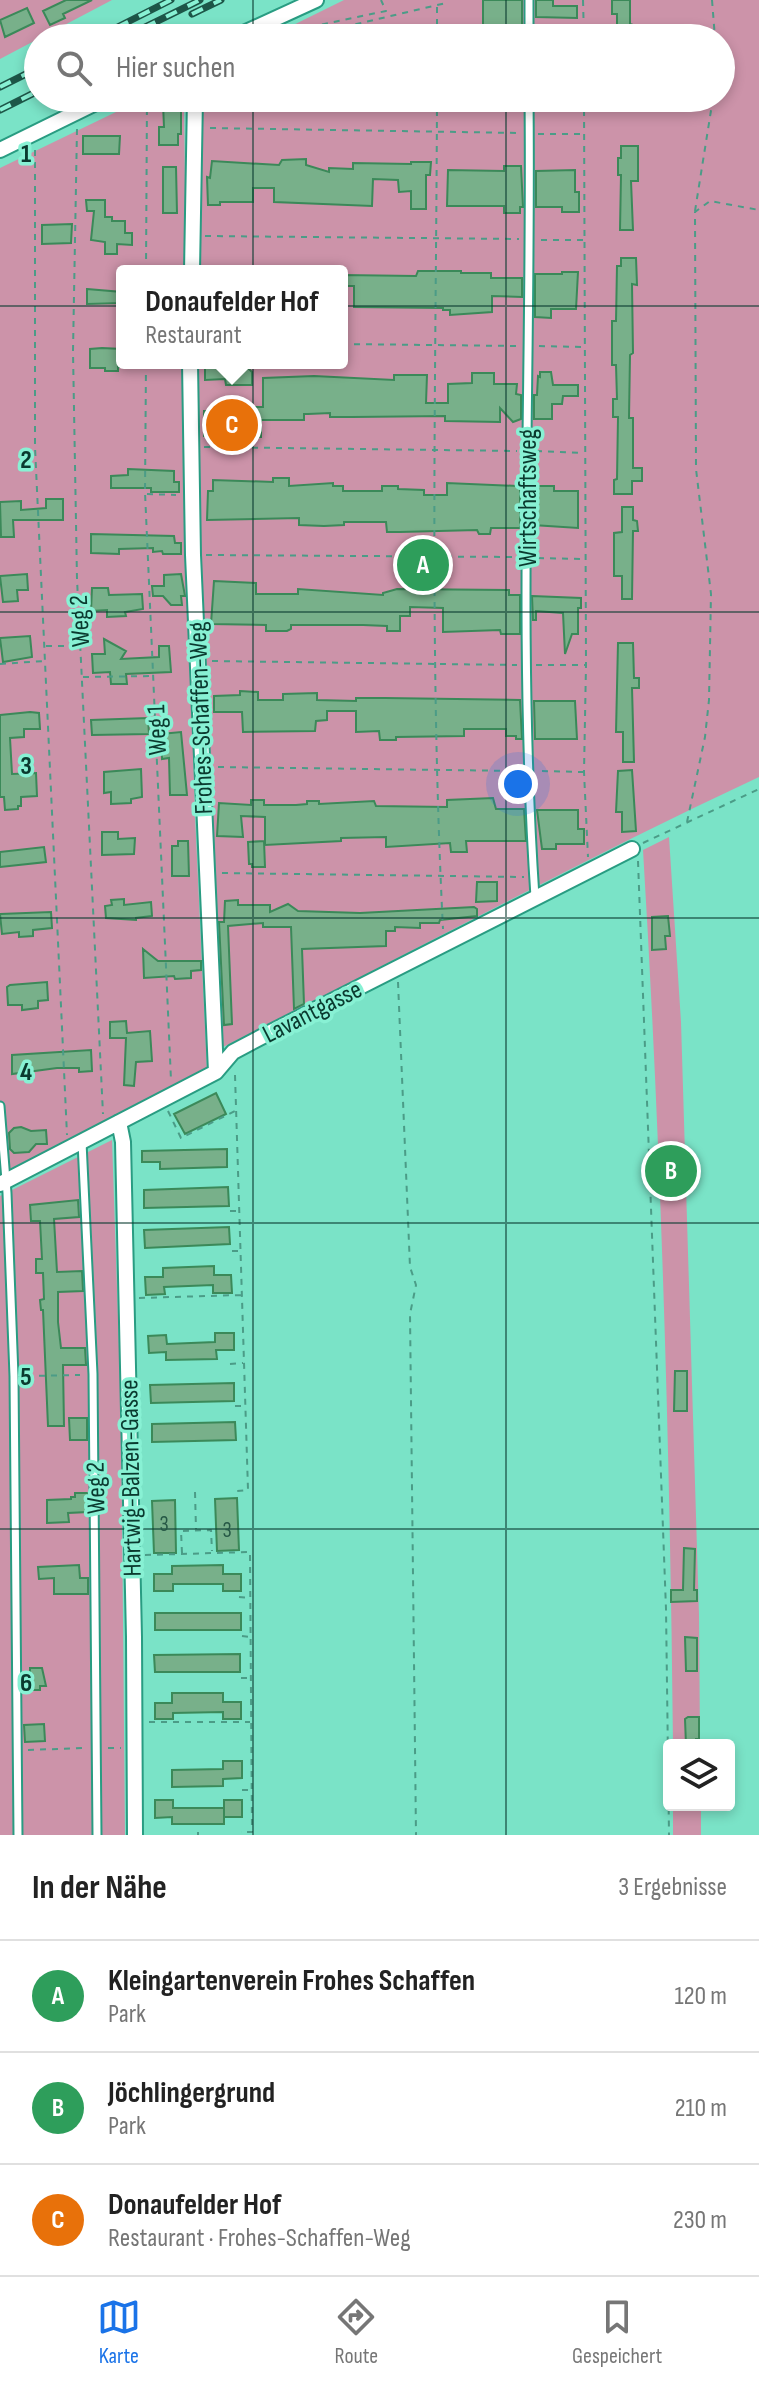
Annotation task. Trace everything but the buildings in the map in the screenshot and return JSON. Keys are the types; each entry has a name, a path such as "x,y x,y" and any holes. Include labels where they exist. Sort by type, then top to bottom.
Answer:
{"street":[{"path":"264,24 316,0"},
{"path":"0,150 77,112"},
{"path":"192,265 195,112"},
{"name":"Frohes-Schaffen-Weg","path":"190,369 193,555 217,1071"},
{"name":"Lavantgasse","path":"2,1183 168,1099 217,1071 233,1052 632,849"},
{"name":"Hartwig-Balzen-Gasse","path":"119,1122 123,1142 127,1299 135,1835"}],"lane":[{"path":"529,0 529,24"},
{"name":"Wirtschaftsweg","path":"529,112 527,557 529,771 535,897"},
{"path":"0,1106 14,1376 18,1835"},
{"name":"Weg 2","path":"82,1140 93,1374 97,1835"}],"path":[{"path":"381,0 388,16"},
{"path":"583,0 584,24"},
{"path":"712,0 714,24"},
{"path":"355,24 446,3"},
{"path":"437,5 437,24"},
{"path":"324,24 386,11"},
{"name":"Weg 2","path":"77,112 73,351 82,677 104,1130"},
{"path":"146,265 147,112"},
{"path":"437,112 435,557 437,769 444,944"},
{"path":"584,112 584,772 588,870"},
{"path":"687,823 705,737 709,700 711,594 696,469 695,212 711,112"},
{"path":"194,128 585,134"},
{"path":"35,133 35,447 67,1148"},
{"path":"695,212 710,201 759,210"},
{"path":"192,236 584,241"},
{"path":"348,344 584,347"},
{"name":"Weg 1","path":"146,369 145,494 168,1099"},
{"path":"191,446 584,453"},
{"path":"145,494 192,495"},
{"path":"193,555 585,559"},
{"path":"44,647 81,646"},
{"path":"0,664 45,661"},
{"path":"199,661 586,665"},
{"path":"82,677 154,676"},
{"path":"202,767 584,772"},
{"path":"669,1835 665,1593 646,1023 640,871 632,849 759,789"},
{"path":"206,873 533,877"},
{"path":"397,968 410,1267 416,1285 410,1314 416,1835"},
{"path":"217,1071 223,1077 234,1071 236,1110 248,1490 237,1491"},
{"path":"168,1099 181,1138 236,1110"},
{"path":"231,1173 238,1173"},
{"path":"230,1211 239,1211"},
{"path":"232,1251 241,1251"},
{"path":"127,1299 242,1295"},
{"path":"230,1364 245,1363"},
{"path":"14,1376 93,1374"},
{"path":"235,1406 246,1406"},
{"path":"240,1445 247,1445"},
{"path":"195,1492 196,1530"},
{"path":"182,1554 181,1531 196,1530 211,1530 212,1553"},
{"path":"132,1555 250,1552 252,1832 241,1832"},
{"path":"239,1597 251,1598"},
{"path":"242,1636 252,1637"},
{"path":"241,1678 252,1679"},
{"path":"134,1723 252,1722"},
{"path":"19,1750 134,1748"},
{"path":"242,1790 252,1790"}],"shaded area":[{"path":"0,0 112,0 66,24 24,24 24,46 0,59"},
{"path":"344,0 759,0 759,777 556,876 221,1048 197,458 198,369 348,369 348,265 199,265 201,112 735,112 735,24 295,24"},
{"path":"116,112 184,112 186,265 116,265 116,369 182,369 195,816 207,1070 0,1174 0,168"},
{"path":"669,837 681,1022 700,1739 673,1739 664,1297 643,850"},
{"path":"112,1140 121,1407 125,1835 0,1835 0,1196"},
{"path":"673,1811 701,1811 701,1835 673,1835"}],"railway":[{"path":"124,24 171,0"},
{"path":"151,24 200,0"},
{"path":"192,14 221,0"},
{"path":"0,87 24,75"},
{"path":"0,110 24,98"}],"place":[{"name":"Donaufelder Hof","path":"232,425"},
{"name":"Kleingartenverein Frohes Schaffen","path":"423,565"},
{"name":"Jöchlingergrund","path":"671,1171"}]}
